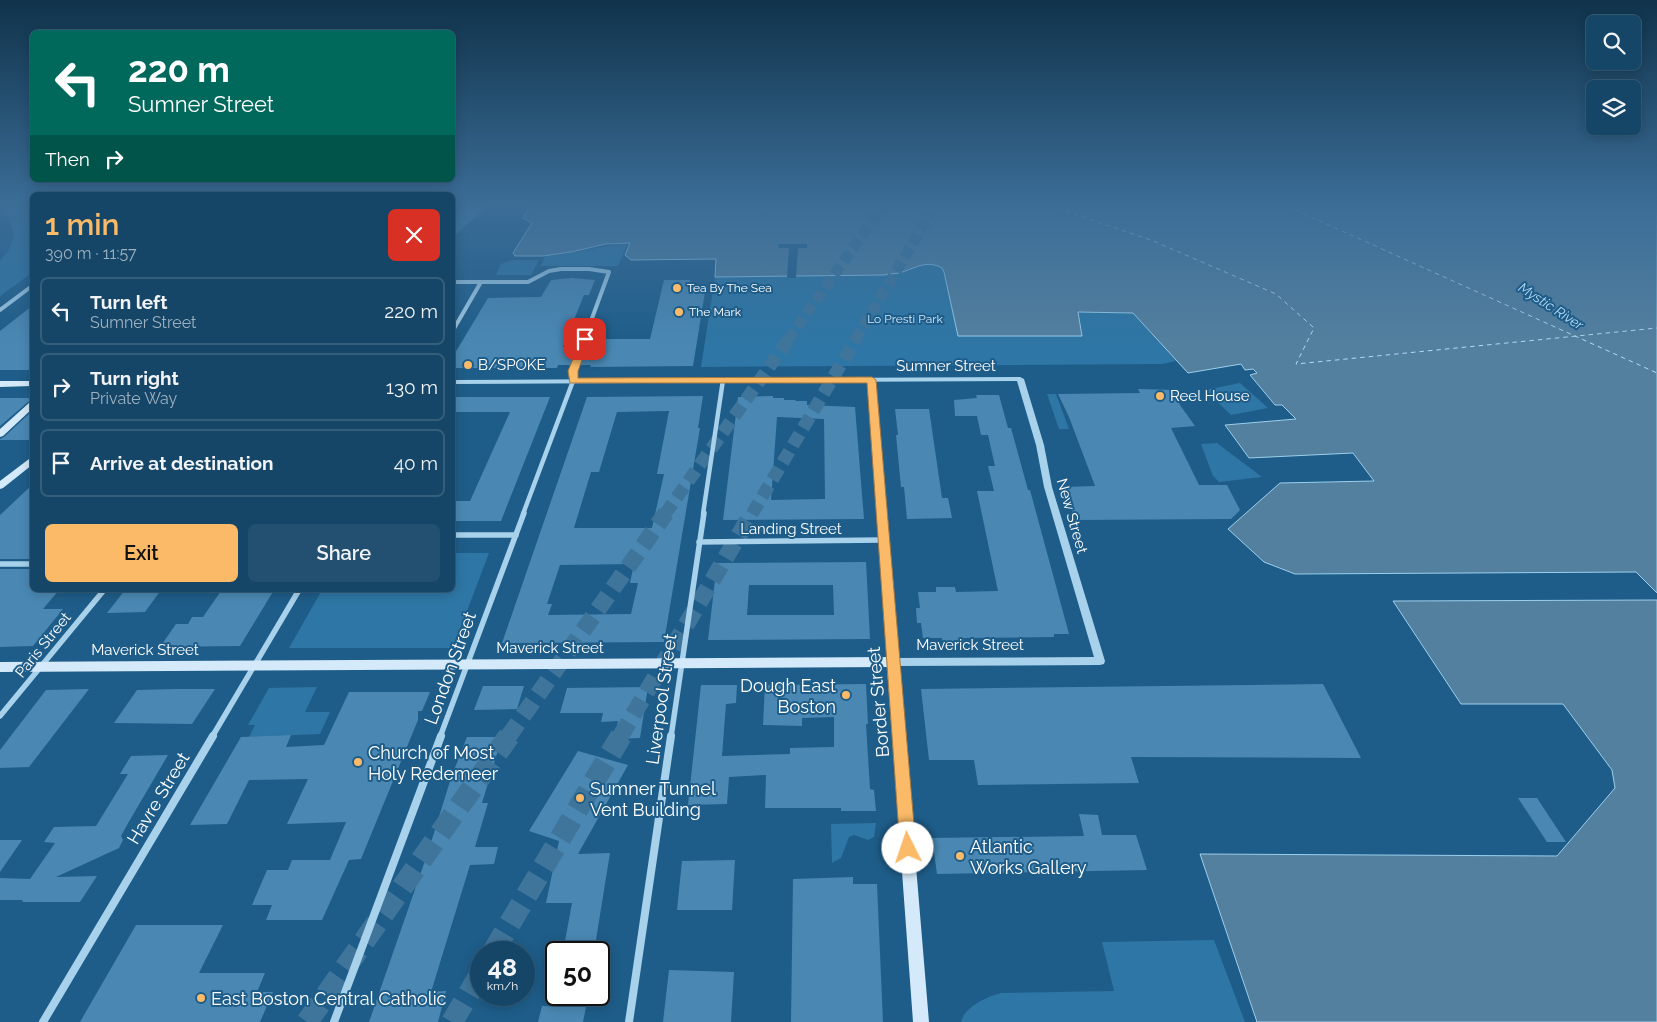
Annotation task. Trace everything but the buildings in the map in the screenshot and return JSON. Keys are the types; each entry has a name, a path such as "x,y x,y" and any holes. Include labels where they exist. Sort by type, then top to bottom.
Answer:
{"main road":[{"path":"0,384 30,384"},
{"path":"0,434 30,407"},
{"path":"0,486 27,468"},
{"name":"Maverick Street","path":"0,667 893,662"},
{"name":"Border Street","path":"893,662 921,1022"}],"street":[{"name":"London Street","path":"334,1022 574,381 573,371 609,272 599,269 554,270 546,272 538,279 528,282 482,282"},
{"path":"455,282 482,282"},
{"path":"455,327 482,282"},
{"path":"0,310 30,288"},
{"name":"Sumner Street","path":"455,382 1020,379"},
{"name":"New Street","path":"1020,379 1040,445 1048,486 1100,661"},
{"name":"Liverpool Street","path":"629,1022 723,380"},
{"name":"Border Street","path":"872,380 893,662"},
{"path":"455,535 516,535"},
{"name":"Landing Street","path":"699,542 884,540"},
{"path":"0,564 30,564"},
{"name":"Paris Street","path":"0,716 102,592"},
{"name":"Havre Street","path":"43,1022 298,592"},
{"name":"Maverick Street","path":"893,662 1100,661"}],"green space":[{"path":"8,251 30,251 30,274 0,296 0,261"},
{"path":"583,251 624,251 618,266 541,266 545,256"},
{"path":"512,260 539,260 531,275 496,275 501,264"},
{"name":"Lo Presti Park","path":"927,264 937,265 944,272 1082,336 1078,312 1133,313 1176,361 1162,364 701,367 715,277 883,275"},
{"path":"1240,383 1268,408 1231,415 1205,390"},
{"path":"1047,394 1056,394 1069,429 1059,429"},
{"path":"1217,443 1262,477 1219,482 1213,476 1201,444"},
{"path":"455,553 489,553 453,648 289,648 321,592 455,592"},
{"path":"317,687 305,712 330,712 320,734 249,737 255,725 248,725 269,688"},
{"path":"876,823 874,837 868,840 854,835 849,837 841,858 832,863 831,824"},
{"path":"1214,940 1245,1022 961,1022 963,1016 972,1007 989,997 1001,993 1114,991 1102,942"}],"water":[{"path":"514,251 577,251 543,256 515,256 513,253"},
{"name":"Mystic River","path":"627,251 1657,251 1657,593 1636,572 1295,574 1264,562 1228,529 1280,483 1374,481 1353,453 1249,458 1225,425 1296,419 1282,405 1275,405 1250,375 1257,373 1253,369 1245,370 1241,364 1188,373 1133,313 1078,312 1082,336 958,336 944,272 942,268 936,265 925,265 899,273 883,275 715,277 716,259 631,260 625,255"},
{"path":"1657,600 1657,1022 1257,1022 1200,854 1557,856 1615,788 1612,770 1563,704 1461,704 1393,601"}],"pier":[{"path":"789,251 798,251 796,278 787,278"}],"ferry route":[{"path":"1176,251 1276,294 1314,328 1296,364 1575,336"},
{"path":"1386,251 1575,336"},
{"path":"1575,336 1657,328"},
{"path":"1575,336 1657,373"}],"tunnel":[{"path":"788,340 851,251"},
{"path":"855,340 908,251"},
{"path":"665,514 789,339"},
{"path":"752,514 856,339"},
{"path":"508,737 666,513"},
{"path":"620,737 752,513"},
{"path":"307,1022 509,736"},
{"path":"500,941 621,736"},
{"path":"452,1022 470,992"}],"place":[{"name":"Tea By The Sea","path":"677,288"},
{"name":"The Mark","path":"679,312"},
{"name":"B/SPOKE","path":"468,365"},
{"name":"Reel House","path":"1160,396"},
{"name":"Dough East Boston","path":"846,695"},
{"name":"Church of Most Holy Redemeer","path":"358,762"},
{"name":"Sumner Tunnel Vent Building","path":"580,798"},
{"name":"Atlantic Works Gallery","path":"960,856"},
{"name":"East Boston Central Catholic","path":"201,998"}],"route":[{"path":"585,339 573,371 574,381 872,380 908,848"}]}
